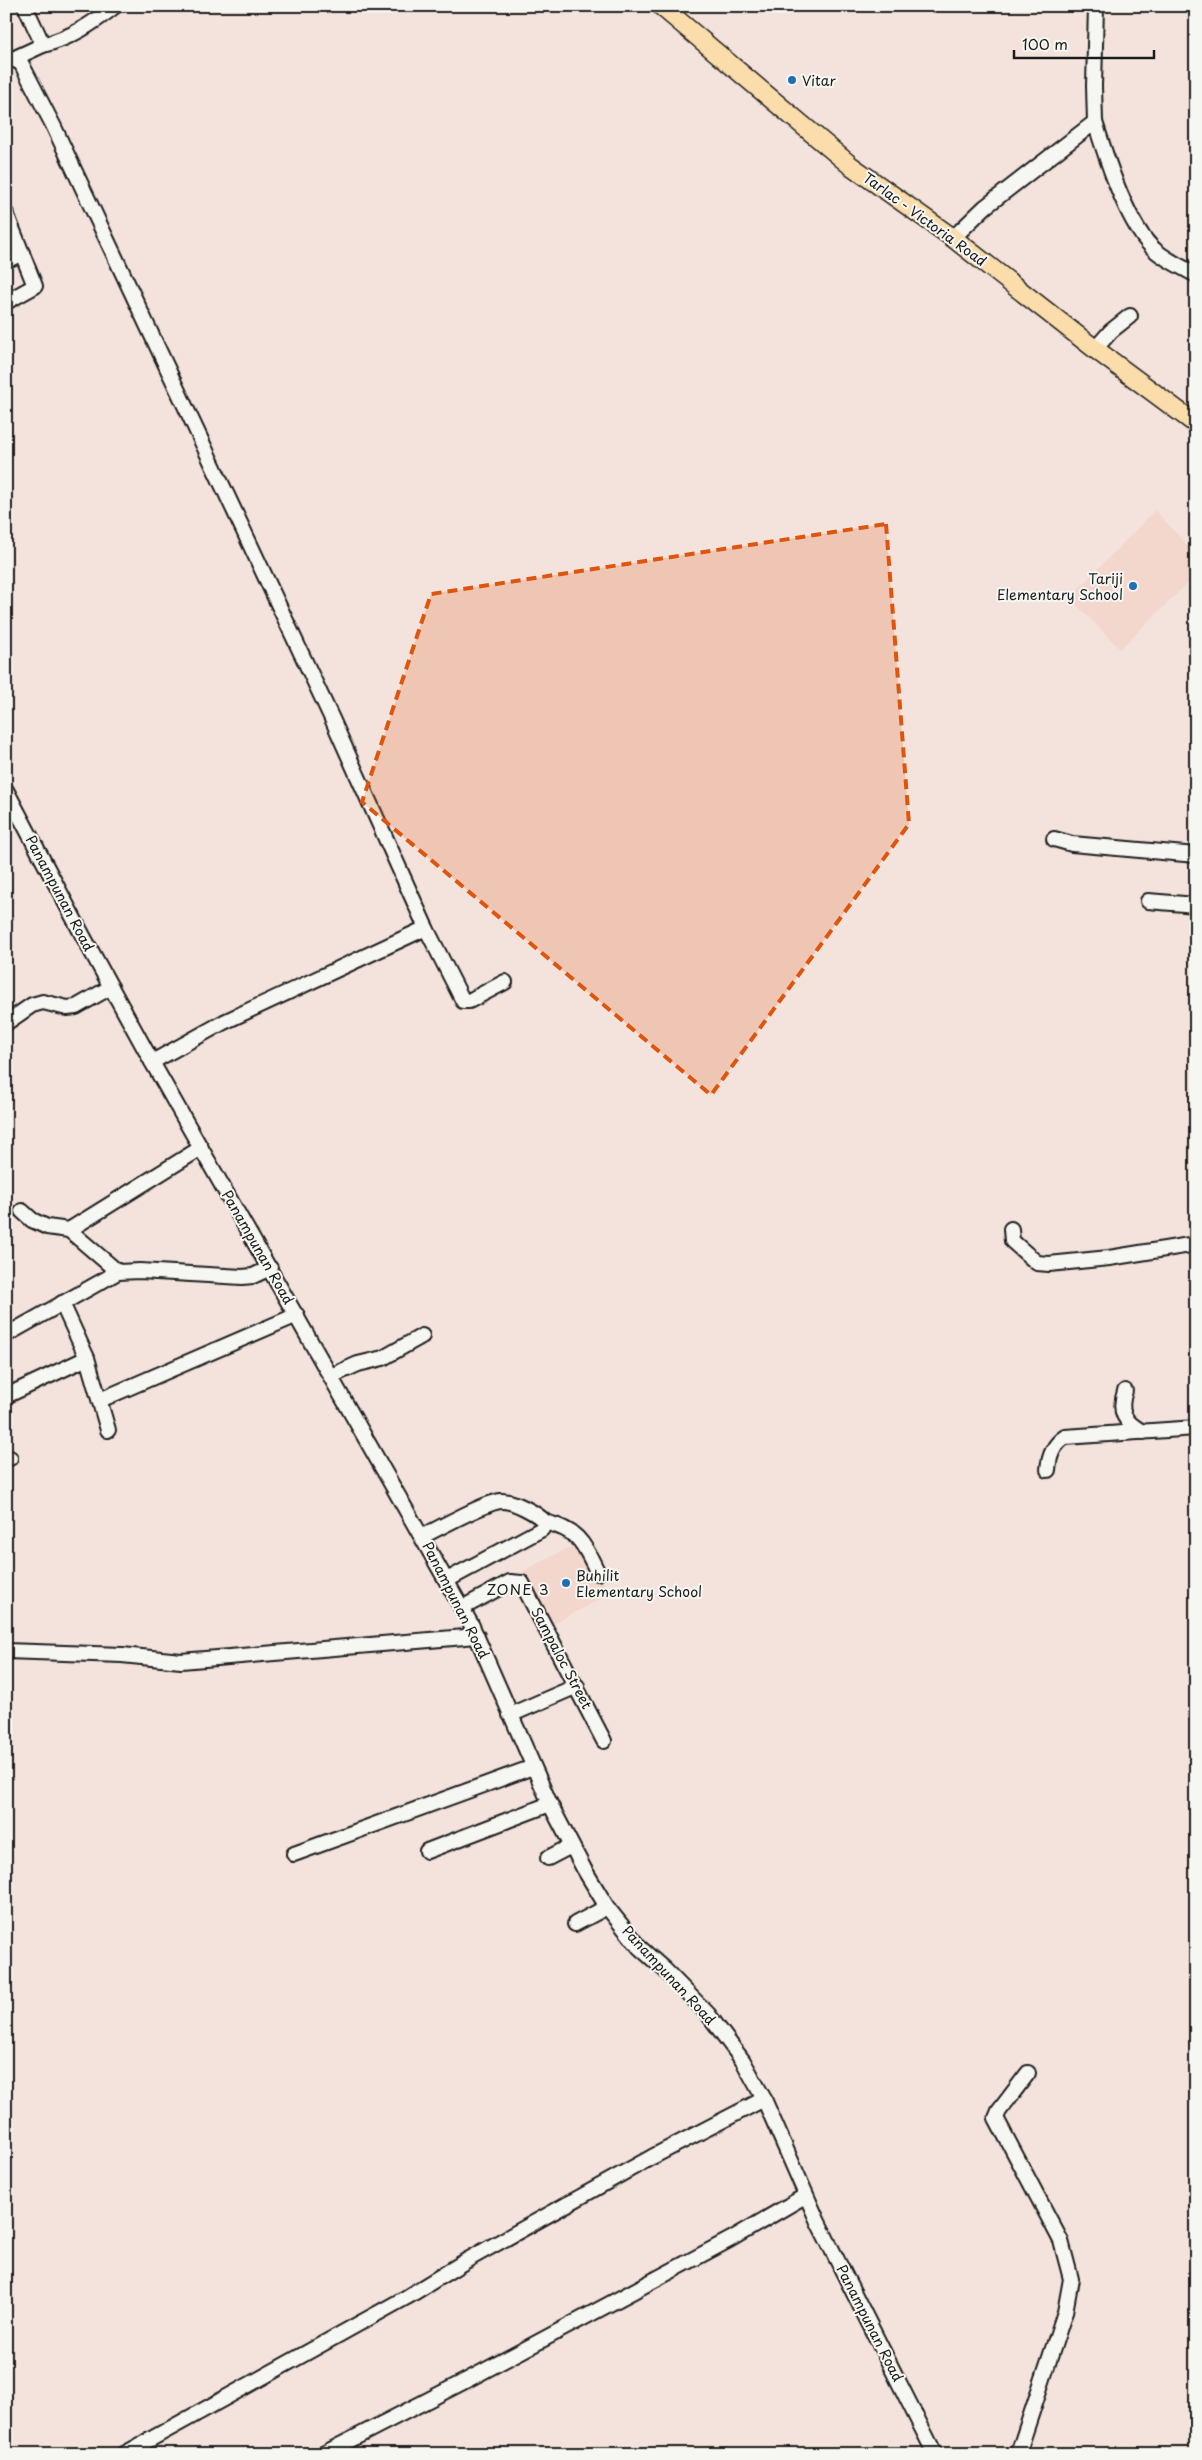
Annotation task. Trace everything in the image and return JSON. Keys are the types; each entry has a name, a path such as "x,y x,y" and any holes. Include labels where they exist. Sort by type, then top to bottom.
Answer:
{"main road":[{"name":"Tarlac - Victoria Road","path":"661,6 850,164 953,238 1094,349 1196,424"}],"street":[{"path":"25,6 42,46"},
{"path":"11,57 67,38 88,27 115,6"},
{"path":"1096,6 1094,86 1096,122 1114,178 1146,241 1172,262 1196,274"},
{"path":"11,57 21,62 66,153 333,721 426,928 463,1001 469,1001 505,982"},
{"path":"953,238 985,207 1096,122"},
{"path":"6,213 35,286 6,302"},
{"path":"6,261 22,253"},
{"path":"1094,349 1111,331 1130,316"},
{"name":"Panampunan Road","path":"6,790 152,1062 423,1536 477,1636 533,1767 571,1846 607,1907 639,1947 666,1970 708,2014 742,2062 764,2099 806,2196 936,2454"},
{"path":"1054,839 1072,844 1196,855"},
{"path":"1148,901 1196,904"},
{"path":"152,1062 224,1022 426,928"},
{"path":"6,1023 32,1005 43,1002 67,1008 76,1007 111,987"},
{"path":"69,1230 202,1148"},
{"path":"22,1211 32,1220 47,1227 69,1230 118,1272"},
{"path":"1010,1229 1012,1241 1037,1263 1049,1264 1091,1260 1196,1244"},
{"path":"6,1334 118,1272 140,1271 242,1277 253,1276 270,1268"},
{"path":"62,1303 87,1358 108,1430"},
{"path":"100,1400 297,1315"},
{"path":"331,1376 358,1364 383,1358 422,1336"},
{"path":"6,1396 87,1358"},
{"path":"1125,1391 1121,1408 1123,1416 1130,1425 1143,1432"},
{"path":"1048,1470 1052,1452 1057,1442 1065,1437 1196,1428"},
{"path":"423,1536 490,1504 504,1500 582,1540 598,1572"},
{"path":"446,1580 542,1529 545,1522"},
{"name":"Sampaloc Street","path":"462,1608 510,1582 522,1583 604,1741"},
{"path":"6,1651 122,1655 181,1662 477,1636"},
{"path":"510,1715 577,1686"},
{"path":"294,1854 533,1767"},
{"path":"427,1851 550,1804"},
{"path":"548,1858 571,1846"},
{"path":"575,1924 607,1907"},
{"path":"1018,2454 1065,2312 1071,2280 1061,2241 996,2118 999,2111 1028,2073"},
{"path":"124,2454 390,2307 469,2259 652,2157 764,2099"},
{"path":"323,2454 469,2379 731,2239 806,2196"}],"highlighted area":[{"path":"886,524 909,824 711,1095 362,802 431,594"}],"shaded area":[{"name":"Tariji Elementary School","path":"1155,510 1196,555 1196,575 1120,649 1070,598"},
{"name":"Buhilit Elementary School","path":"580,1542 610,1594 551,1625 523,1571"}],"place":[{"name":"Vitar","path":"792,80"},
{"name":"Tariji Elementary School","path":"1133,586"},
{"name":"Buhilit Elementary School","path":"566,1583"}],"district":[{"name":"ZONE 3","path":"518,1588"}]}
